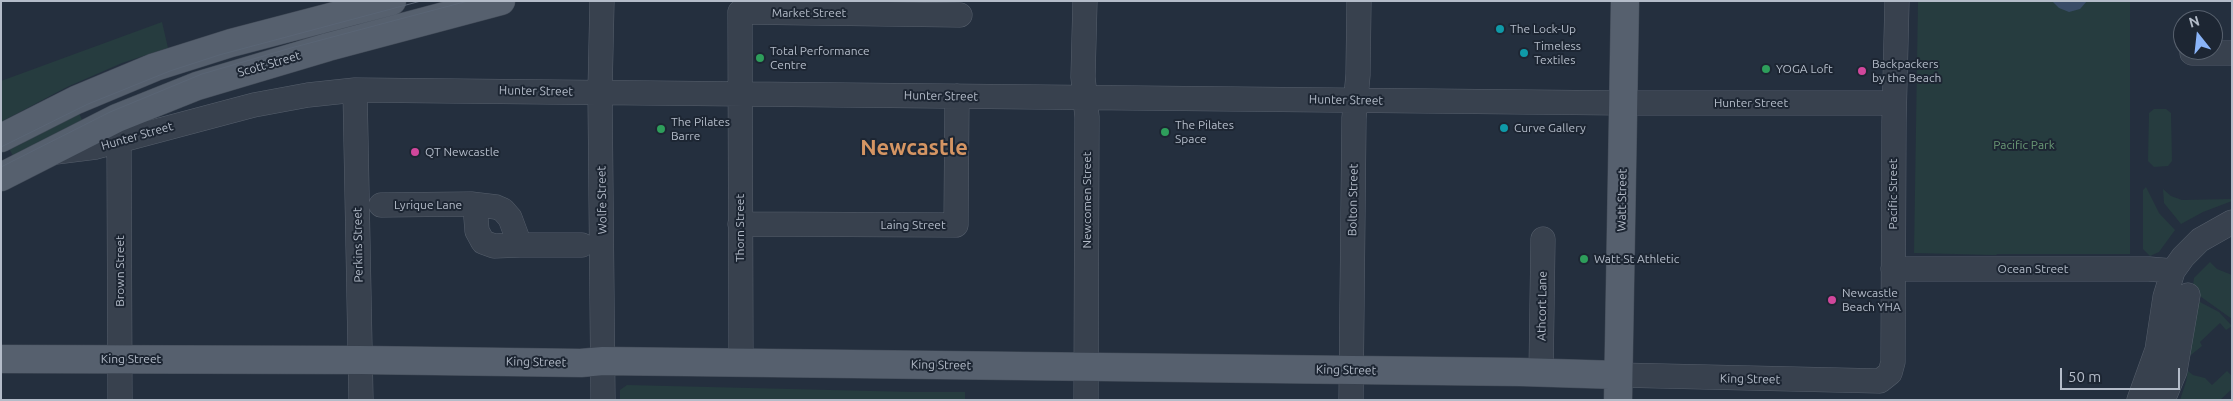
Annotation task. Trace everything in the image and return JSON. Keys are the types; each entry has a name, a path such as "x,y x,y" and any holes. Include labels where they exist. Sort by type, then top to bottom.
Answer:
{"main road":[{"path":"1,138 44,115 118,82 188,56 392,1"},
{"name":"Scott Street","path":"47,153 124,114 224,77 501,1"},
{"name":"Watt Street","path":"1618,388 1625,1"},
{"name":"Hunter Street","path":"1,177 47,153"},
{"name":"King Street","path":"1,359 581,363 604,361 741,362 1541,373 1618,388"}],"street":[{"name":"Wolfe Street","path":"602,1 600,92 604,400"},
{"name":"Newcomen Street","path":"1086,1 1083,77 1087,97 1086,400"},
{"name":"Bolton Street","path":"1351,400 1354,118 1359,1"},
{"name":"Pacific Street","path":"1880,381 1890,374 1893,362 1894,103 1897,1"},
{"name":"Market Street","path":"740,94 740,12 960,15"},
{"name":"Hunter Street","path":"47,153 119,142 196,119 254,105 308,95 355,90 1624,103 1894,103"},
{"name":"Perkins Street","path":"355,90 361,400"},
{"name":"Thorn Street","path":"740,94 741,362"},
{"name":"Laing Street","path":"740,224 956,225 957,96"},
{"name":"Brown Street","path":"119,142 120,400"},
{"name":"Lyrique Lane","path":"381,205 475,205 496,207 507,214 520,245"},
{"name":"Lyrique Lane","path":"475,205 477,232 483,242 494,246 582,245"},
{"path":"2139,400 2157,350 2165,297 2173,271 2182,257 2200,240 2232,222"},
{"name":"Athcort Lane","path":"1541,373 1543,238"},
{"name":"Ocean Street","path":"1893,269 2148,269 2173,271"},
{"path":"2164,400 2175,371 2188,295"},
{"name":"King Street","path":"1618,388 1880,381"}],"green space":[{"name":"Pacific Park","path":"1918,1 2130,1 2130,254 1996,255 1914,253"},
{"path":"162,22 168,48 122,63 67,87 1,122 1,81"},
{"path":"2154,109 2166,109 2171,113 2172,161 2168,166 2154,167 2148,161 2149,113"},
{"path":"79,113 82,120 13,156 9,148"},
{"path":"2146,187 2159,213 2175,230 2159,252 2150,256 2143,249 2143,190"},
{"path":"2163,189 2171,196 2182,200 2232,199 2232,201 2203,212 2181,224 2164,203"},
{"path":"2210,262 2217,269 2232,275 2232,319 2197,294 2193,285 2194,278"},
{"path":"2198,301 2219,312 2232,326 2226,330 2220,323 2200,342 2202,346 2187,358"},
{"path":"2188,371 2193,375 2205,378 2212,385 2227,371 2232,376 2232,389 2220,400 2180,400"},
{"path":"627,385 965,392 965,400 620,400 620,390"}],"water":[{"path":"2052,1 2087,1 2080,9 2069,12 2059,8"}],"tram line":[{"path":"1,147 88,104 170,71 219,55 421,1"},
{"path":"1,167 110,112 202,74 291,48 468,1"}],"place":[{"name":"The Lock-Up","path":"1500,29"},
{"name":"Timeless Textiles","path":"1524,53"},
{"name":"Total Performance Centre","path":"760,58"},
{"name":"YOGA Loft","path":"1766,69"},
{"name":"Backpackers by the Beach","path":"1862,71"},
{"name":"Curve Gallery","path":"1504,128"},
{"name":"The Pilates Barre","path":"661,129"},
{"name":"The Pilates Space","path":"1165,132"},
{"name":"QT Newcastle","path":"415,152"},
{"name":"Watt St Athletic","path":"1584,259"},
{"name":"Newcastle Beach YHA","path":"1832,300"}],"district":[{"name":"Newcastle","path":"914,148"}]}
